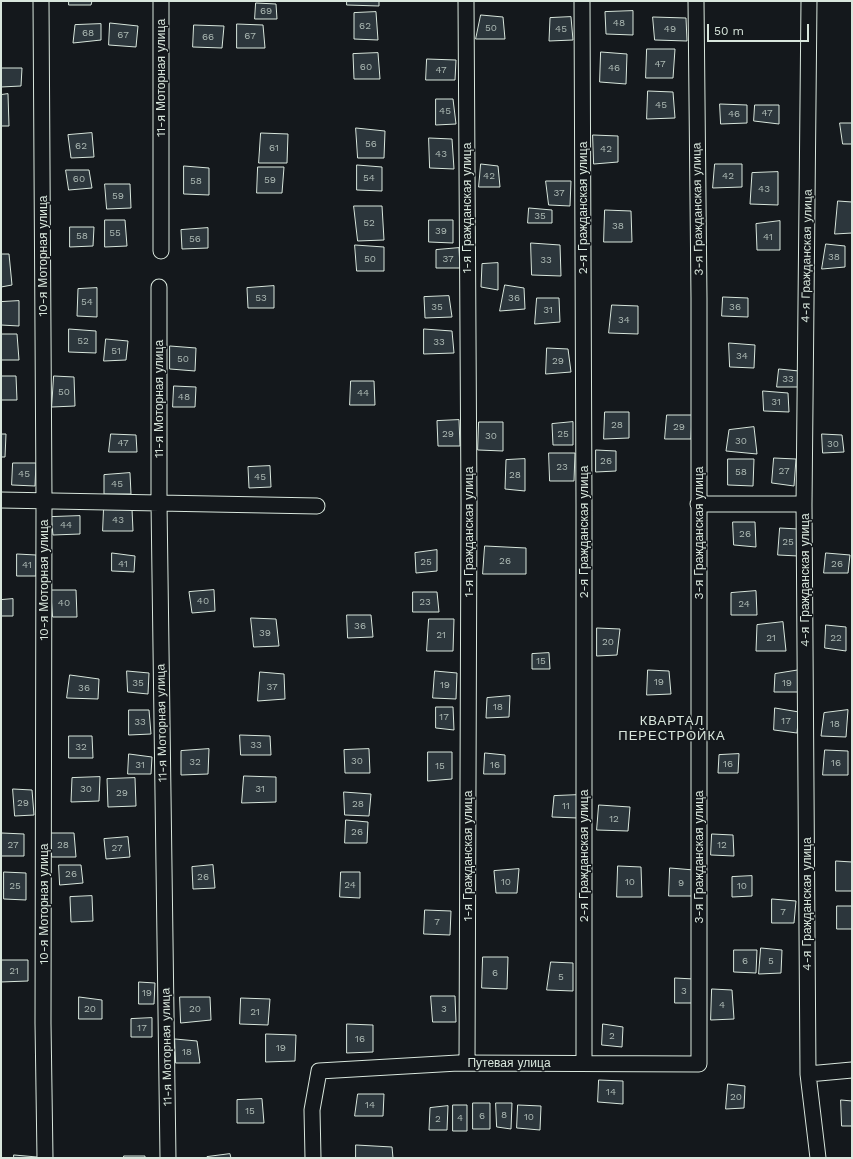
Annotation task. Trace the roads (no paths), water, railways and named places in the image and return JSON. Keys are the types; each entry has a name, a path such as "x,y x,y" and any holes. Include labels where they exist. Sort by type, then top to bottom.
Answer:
{"street":[{"name":"10-я Моторная улица","path":"41,1 44,500 45,1158"},
{"name":"11-я Моторная улица","path":"160,1 161,251"},
{"name":"1-я Гражданская улица","path":"466,1 470,503 467,1063"},
{"name":"2-я Гражданская улица","path":"582,1 584,1063"},
{"name":"3-я Гражданская улица","path":"696,1 699,298 698,504 700,1064"},
{"name":"4-я Гражданская улица","path":"809,1 804,504 808,1074 818,1158"},
{"name":"11-я Моторная улица","path":"160,287 159,503 168,1158"},
{"path":"1,500 317,506"},
{"path":"698,504 804,504"},
{"name":"Путевая улица","path":"313,1158 312,1110 319,1071 467,1063 700,1064"},
{"path":"808,1074 852,1070"}],"district":[{"name":"КВАРТАЛ ПЕРЕСТРОЙКА","path":"672,728"}]}
